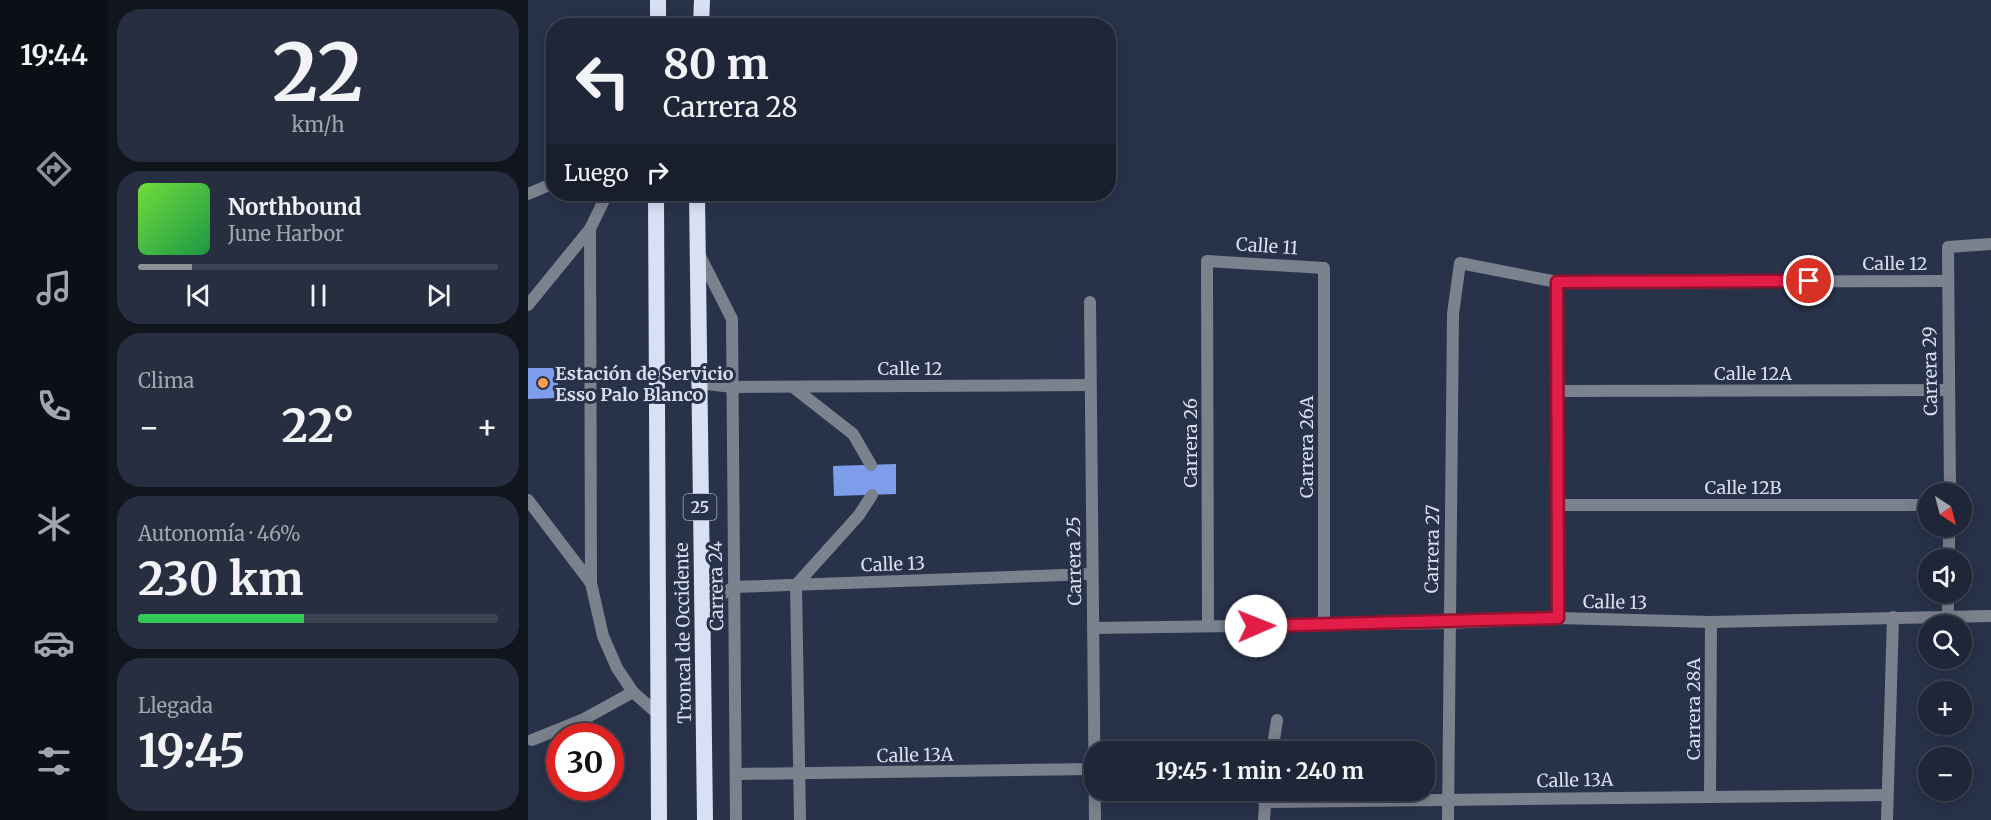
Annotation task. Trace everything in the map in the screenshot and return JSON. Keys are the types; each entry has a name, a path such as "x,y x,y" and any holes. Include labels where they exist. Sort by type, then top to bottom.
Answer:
{"highway":[{"path":"658,0 658,18"},
{"path":"701,18 702,0"},
{"name":"Troncal de Occidente","path":"656,201 659,820"},
{"name":"Troncal de Occidente","path":"697,201 705,820"}],"street":[{"path":"528,194 546,186"},
{"path":"530,302 590,229 604,201"},
{"path":"590,229 591,583 603,636 617,668 633,692 658,714"},
{"name":"Carrera 29","path":"1950,483 1948,247 1991,244"},
{"name":"Carrera 24","path":"698,253 732,319 736,820"},
{"name":"Calle 11","path":"1207,261 1324,268"},
{"name":"Carrera 26","path":"1207,261 1208,626"},
{"name":"Calle 12","path":"1453,315 1460,263 1557,282 1947,281"},
{"name":"Carrera 26A","path":"1324,268 1324,625"},
{"path":"1557,282 1558,618"},
{"name":"Carrera 25","path":"1090,302 1094,741"},
{"name":"Carrera 27","path":"1448,820 1453,315"},
{"name":"Calle 12","path":"699,383 732,387 1089,385"},
{"path":"793,387 853,435 871,465"},
{"name":"Calle 12A","path":"1557,391 1949,390"},
{"path":"800,820 796,585 859,515 872,495"},
{"path":"528,500 591,583"},
{"name":"Calle 12B","path":"1558,505 1918,505"},
{"name":"Calle 13","path":"734,587 1091,574"},
{"path":"701,608 734,587"},
{"name":"Calle 13","path":"1972,616 1991,616"},
{"path":"1887,820 1893,617"},
{"name":"Calle 13","path":"1093,628 1449,623 1558,618 1711,622 1918,617"},
{"name":"Carrera 28A","path":"1710,797 1711,622"},
{"path":"532,740 576,722 633,692"},
{"path":"1274,741 1277,720"},
{"name":"Calle 13A","path":"736,774 1084,769"},
{"name":"Calle 13A","path":"1435,800 1887,795"},
{"name":"Carrera 25","path":"1095,801 1095,820"},
{"path":"1264,820 1265,801"}],"building":[{"name":"Estación de Servicio Esso Palo Blanco","path":"528,368 558,368 558,398 528,399"},
{"path":"896,464 896,494 834,496 833,466"}],"place":[{"name":"Estación de Servicio Esso Palo Blanco","path":"543,383"}],"route":[{"path":"1256,626 1449,623 1558,618 1557,282 1809,281"}]}
